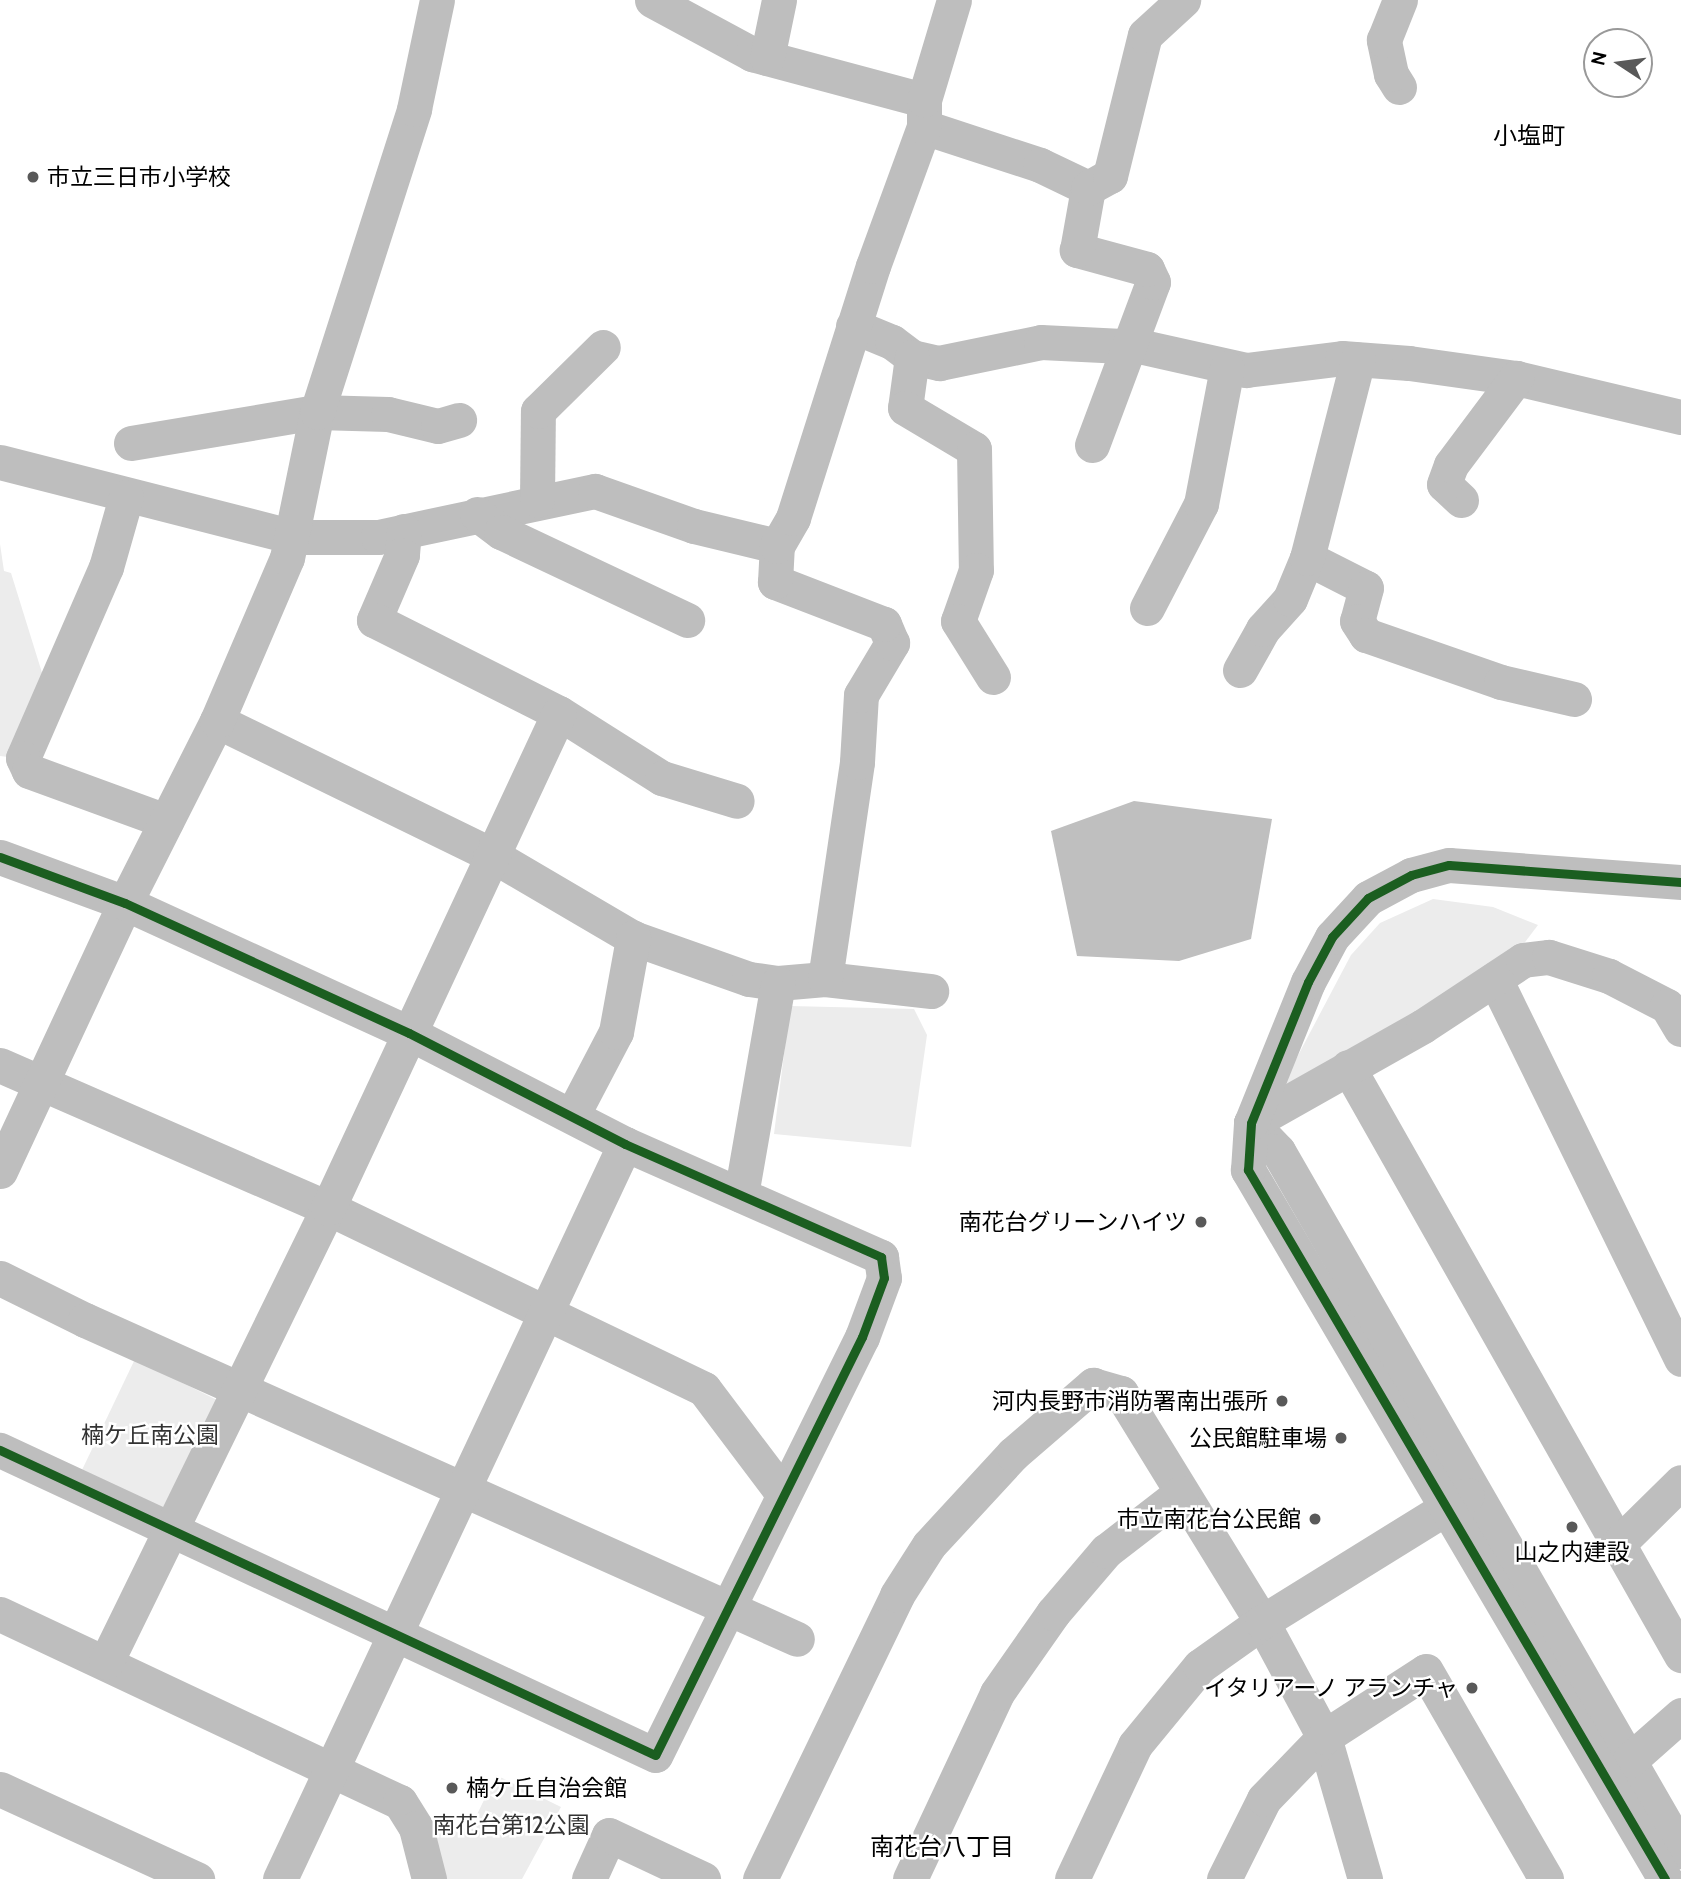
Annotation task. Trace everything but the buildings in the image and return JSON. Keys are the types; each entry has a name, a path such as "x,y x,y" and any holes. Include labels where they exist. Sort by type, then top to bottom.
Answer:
{"street":[{"path":"0,1171 125,903 217,721 295,537 317,412 414,109 437,0"},
{"path":"652,0 752,54 924,114 1088,188"},
{"path":"767,58 779,0"},
{"path":"825,979 858,762 861,695 892,643 884,624 775,582 777,546 808,473 853,326 924,114 954,0"},
{"path":"1088,188 1110,176 1145,35 1183,0"},
{"path":"1399,87 1391,74 1384,40 1400,0"},
{"path":"1088,188 1077,250 1147,269 1153,282 1092,445"},
{"path":"853,326 892,342 912,357 939,363 1041,342 1129,347 1246,370 1358,359 1516,378 1681,417"},
{"path":"537,500 538,411 603,347"},
{"path":"912,357 905,408 974,449 976,570 958,621 993,677"},
{"path":"1240,670 1263,629 1290,599 1307,558 1358,359"},
{"path":"1147,608 1202,504 1227,368"},
{"path":"1461,500 1444,484 1451,465 1516,378"},
{"path":"131,443 317,412 388,414 438,425 459,420"},
{"path":"0,463 126,497 295,537 378,537 537,500 595,491 694,526 777,546"},
{"path":"126,497 107,567 23,758 29,771 166,821"},
{"path":"477,514 501,532 687,620"},
{"path":"404,531 401,555 374,620 559,713 662,778 737,801"},
{"path":"1307,558 1366,588 1357,621 1366,635 1501,682 1574,699"},
{"path":"106,1662 174,1529 328,1208 490,854 559,713"},
{"path":"217,721 490,854 632,938 749,979 778,983 825,979 931,991"},
{"path":"0,857 125,903 409,1033 625,1144 881,1257 884,1278 862,1337 783,1494 732,1607 655,1755 396,1631 0,1450"},
{"path":"1681,882 1449,865 1410,876 1368,898 1332,937 1308,982 1251,1123 1248,1171 1630,1760 1681,1851"},
{"path":"572,1116 616,1032 632,938"},
{"path":"1251,1123 1523,960 1549,957 1609,976 1667,1006 1681,1029"},
{"path":"1495,979 1681,1359"},
{"path":"741,1195 778,983"},
{"path":"0,1065 43,1080 328,1208 543,1314 704,1388 783,1494"},
{"path":"1348,1067 1681,1655"},
{"path":"280,1879 625,1144"},
{"path":"0,1278 240,1390 732,1607 797,1639"},
{"path":"760,1879 848,1662 960,1508 1013,1454 1093,1385 1121,1393 1262,1622 1324,1737 1365,1879"},
{"path":"1618,1544 1681,1482"},
{"path":"910,1879 997,1693 1037,1636 1106,1551 1181,1493"},
{"path":"1072,1879 1135,1745 1200,1666 1262,1622 1461,1498"},
{"path":"1461,1498 1665,1879"},
{"path":"0,1614 400,1802 416,1828 429,1879"},
{"path":"1224,1879 1264,1799 1324,1737 1426,1671 1546,1879"},
{"path":"1630,1760 1681,1714"},
{"path":"0,1789 197,1879"},
{"path":"589,1879 609,1835 703,1879"}],"green space":[{"path":"0,544 4,571 11,573 43,676 8,757 0,756"},
{"path":"1433,899 1493,907 1538,925 1519,950 1289,1089 1284,1082 1351,955 1380,923"},
{"path":"790,1006 914,1009 927,1035 911,1147 774,1134"},
{"name":"楠ケ丘南公園","path":"135,1359 219,1401 164,1511 82,1470"},
{"name":"南花台第12公園","path":"496,1775 561,1807 522,1879 433,1879 423,1837 471,1827"}],"shaded area":[{"path":"1134,801 1272,819 1251,939 1179,961 1077,956 1051,831"}],"cycle path":[{"path":"0,857 125,903 409,1033 625,1144 881,1257 884,1278 862,1337 655,1755 0,1450"},
{"path":"1665,1879 1248,1170 1251,1123 1308,982 1332,937 1368,898 1411,875 1449,865 1681,882"}],"place":[{"name":"市立三日市小学校","path":"33,177"},
{"name":"南花台グリーンハイツ","path":"1201,1222"},
{"name":"河内長野市消防署南出張所","path":"1282,1401"},
{"name":"公民館駐車場","path":"1341,1438"},
{"name":"市立南花台公民館","path":"1315,1519"},
{"name":"山之内建設","path":"1572,1527"},
{"name":"イタリアーノ アランチャ","path":"1472,1688"},
{"name":"楠ケ丘自治会館","path":"452,1788"}],"district":[{"name":"小塩町","path":"1529,136"},
{"name":"南花台八丁目","path":"942,1847"}]}
